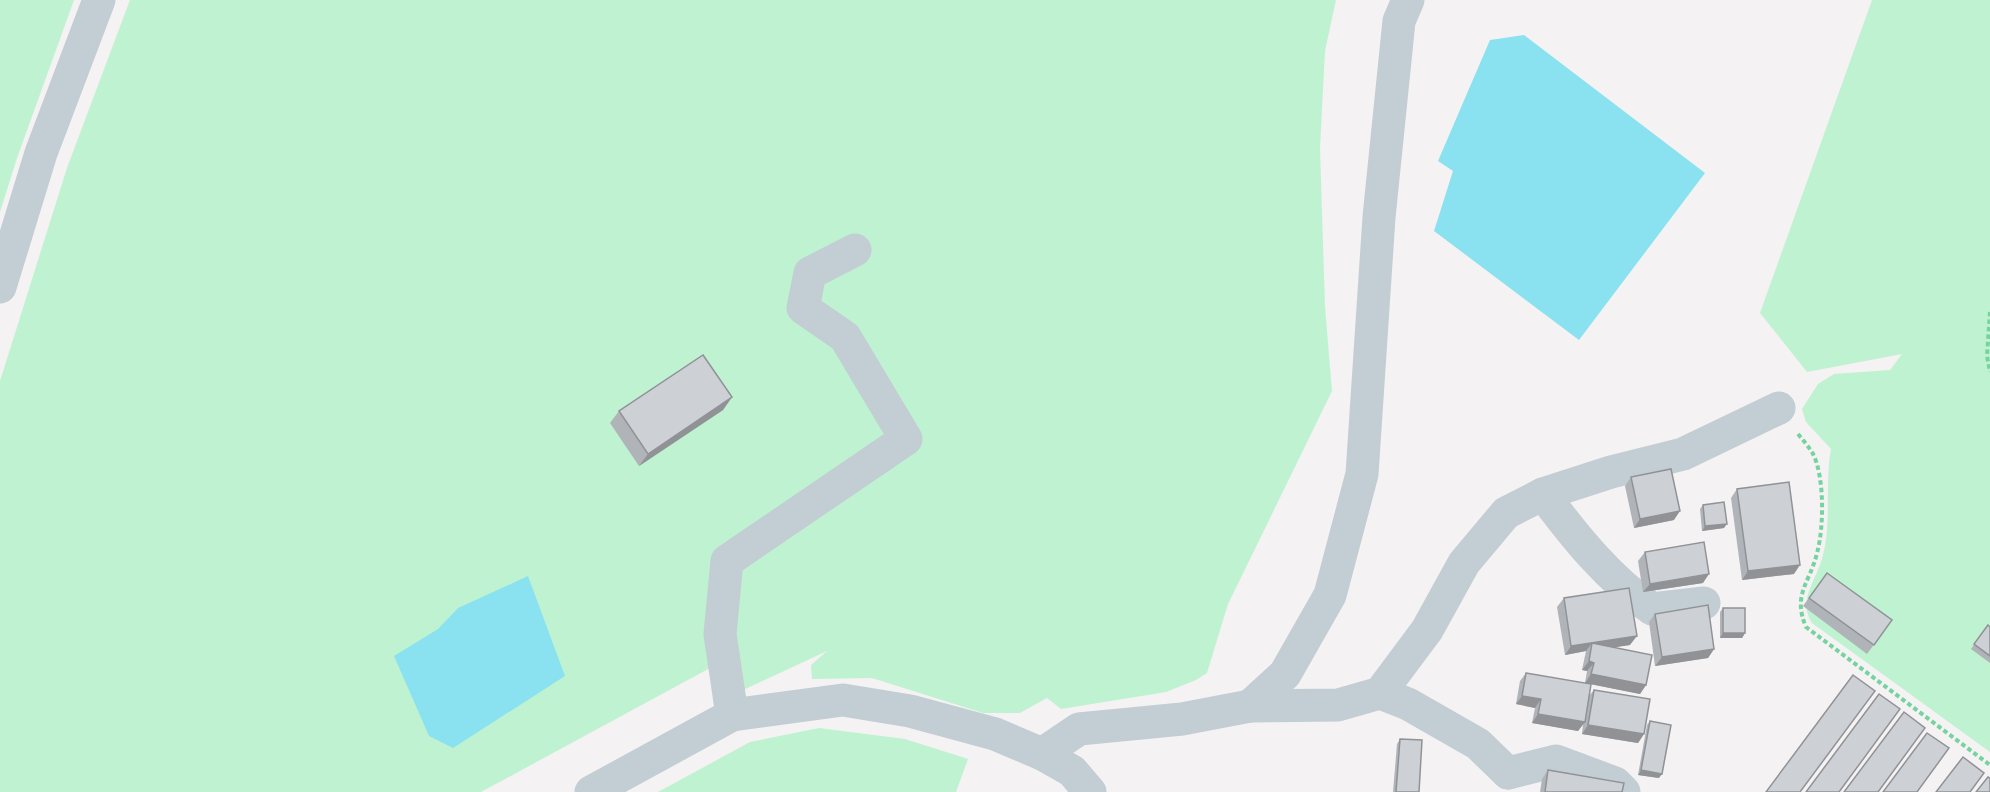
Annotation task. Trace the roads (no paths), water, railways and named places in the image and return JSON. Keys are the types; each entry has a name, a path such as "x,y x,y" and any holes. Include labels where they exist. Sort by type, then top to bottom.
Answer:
{"street":[{"path":"0,287 41,153 99,0"},
{"path":"1250,706 1285,674 1330,596 1362,474 1379,218 1399,21 1408,0"},
{"path":"732,715 720,634 727,561 906,440 845,337 803,308 810,273 855,250"},
{"path":"1042,754 1079,729 1182,719 1250,706 1338,705 1380,693 1427,630 1464,563 1506,513 1543,494 1611,472 1683,454 1779,408"},
{"path":"1543,494 1572,532 1625,590 1652,609 1704,603"},
{"path":"1380,693 1408,704 1478,744 1507,782 1556,761 1615,783 1624,792"},
{"path":"591,792 732,715 843,700 910,711 995,734 1042,754 1071,771 1090,792"}],"water":[{"path":"1524,35 1705,173 1579,340 1434,231 1453,171 1438,161 1490,40"},
{"path":"528,576 565,676 453,748 429,736 394,656 438,629 458,608"}]}
